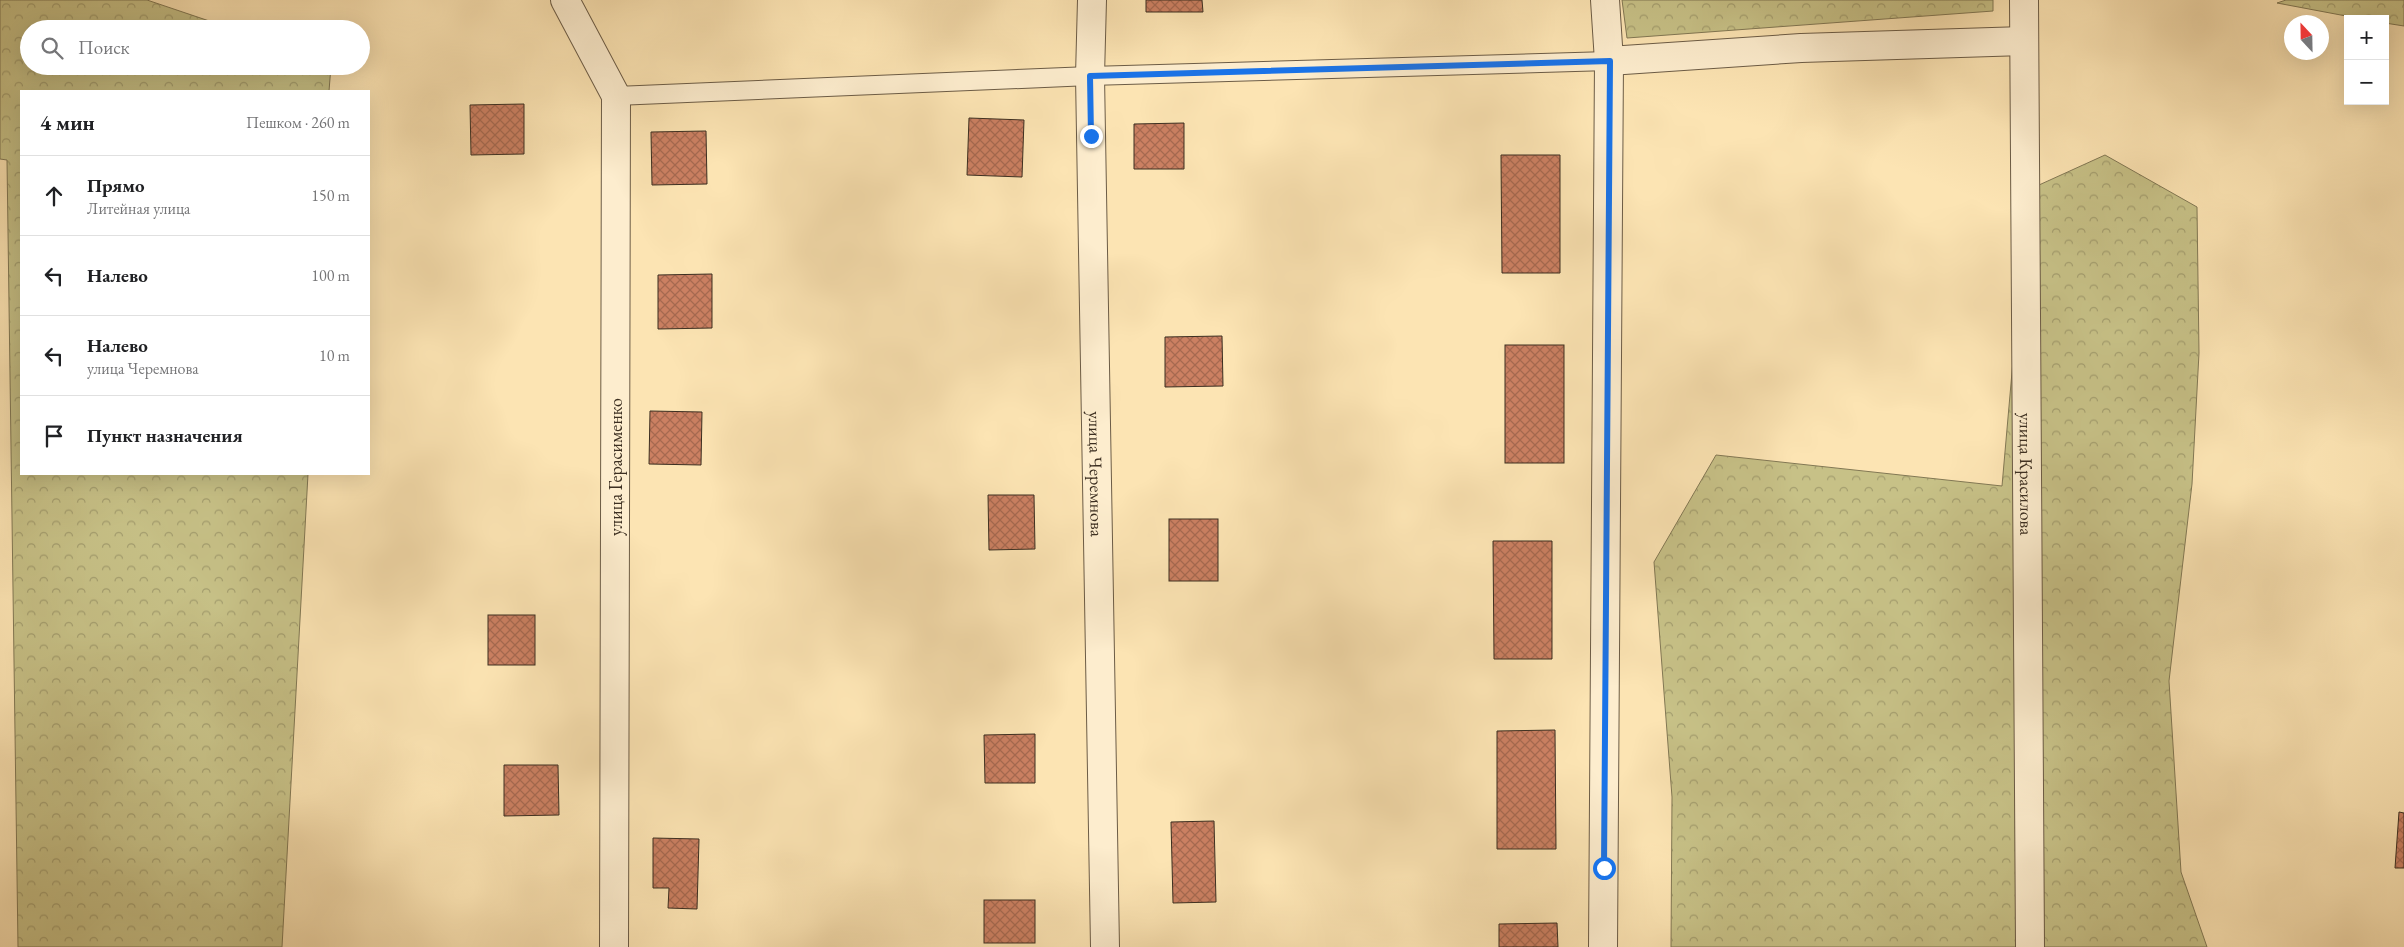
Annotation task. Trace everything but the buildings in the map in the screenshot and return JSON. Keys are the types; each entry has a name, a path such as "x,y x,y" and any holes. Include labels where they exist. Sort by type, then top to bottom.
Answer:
{"street":[{"name":"улица Герасименко","path":"565,0 616,96 614,947"},
{"name":"улица Черемнова","path":"1092,0 1090,76 1105,947"},
{"path":"1604,947 1610,61 1605,0"},
{"name":"улица Красилова","path":"2024,0 2030,947"},
{"path":"1610,61 1800,48 2024,42"}],"lane":[{"path":"616,96 1090,76 1610,61"}],"green space":[{"path":"0,0 147,0 206,20 20,20 20,75 330,75 329,90 20,90 20,475 308,475 282,947 18,947 7,160 0,159"},
{"path":"1622,0 1993,0 1993,11 1627,38"},
{"path":"2286,0 2404,0 2404,26 2389,24 2389,15 2344,16 2277,3"},
{"path":"2105,155 2197,207 2199,353 2192,484 2169,681 2181,872 2207,947 1671,947 1672,797 1654,562 1716,455 2002,486 2028,190"}],"route":[{"path":"1091,136 1090,76 1610,61 1604,868"}]}
